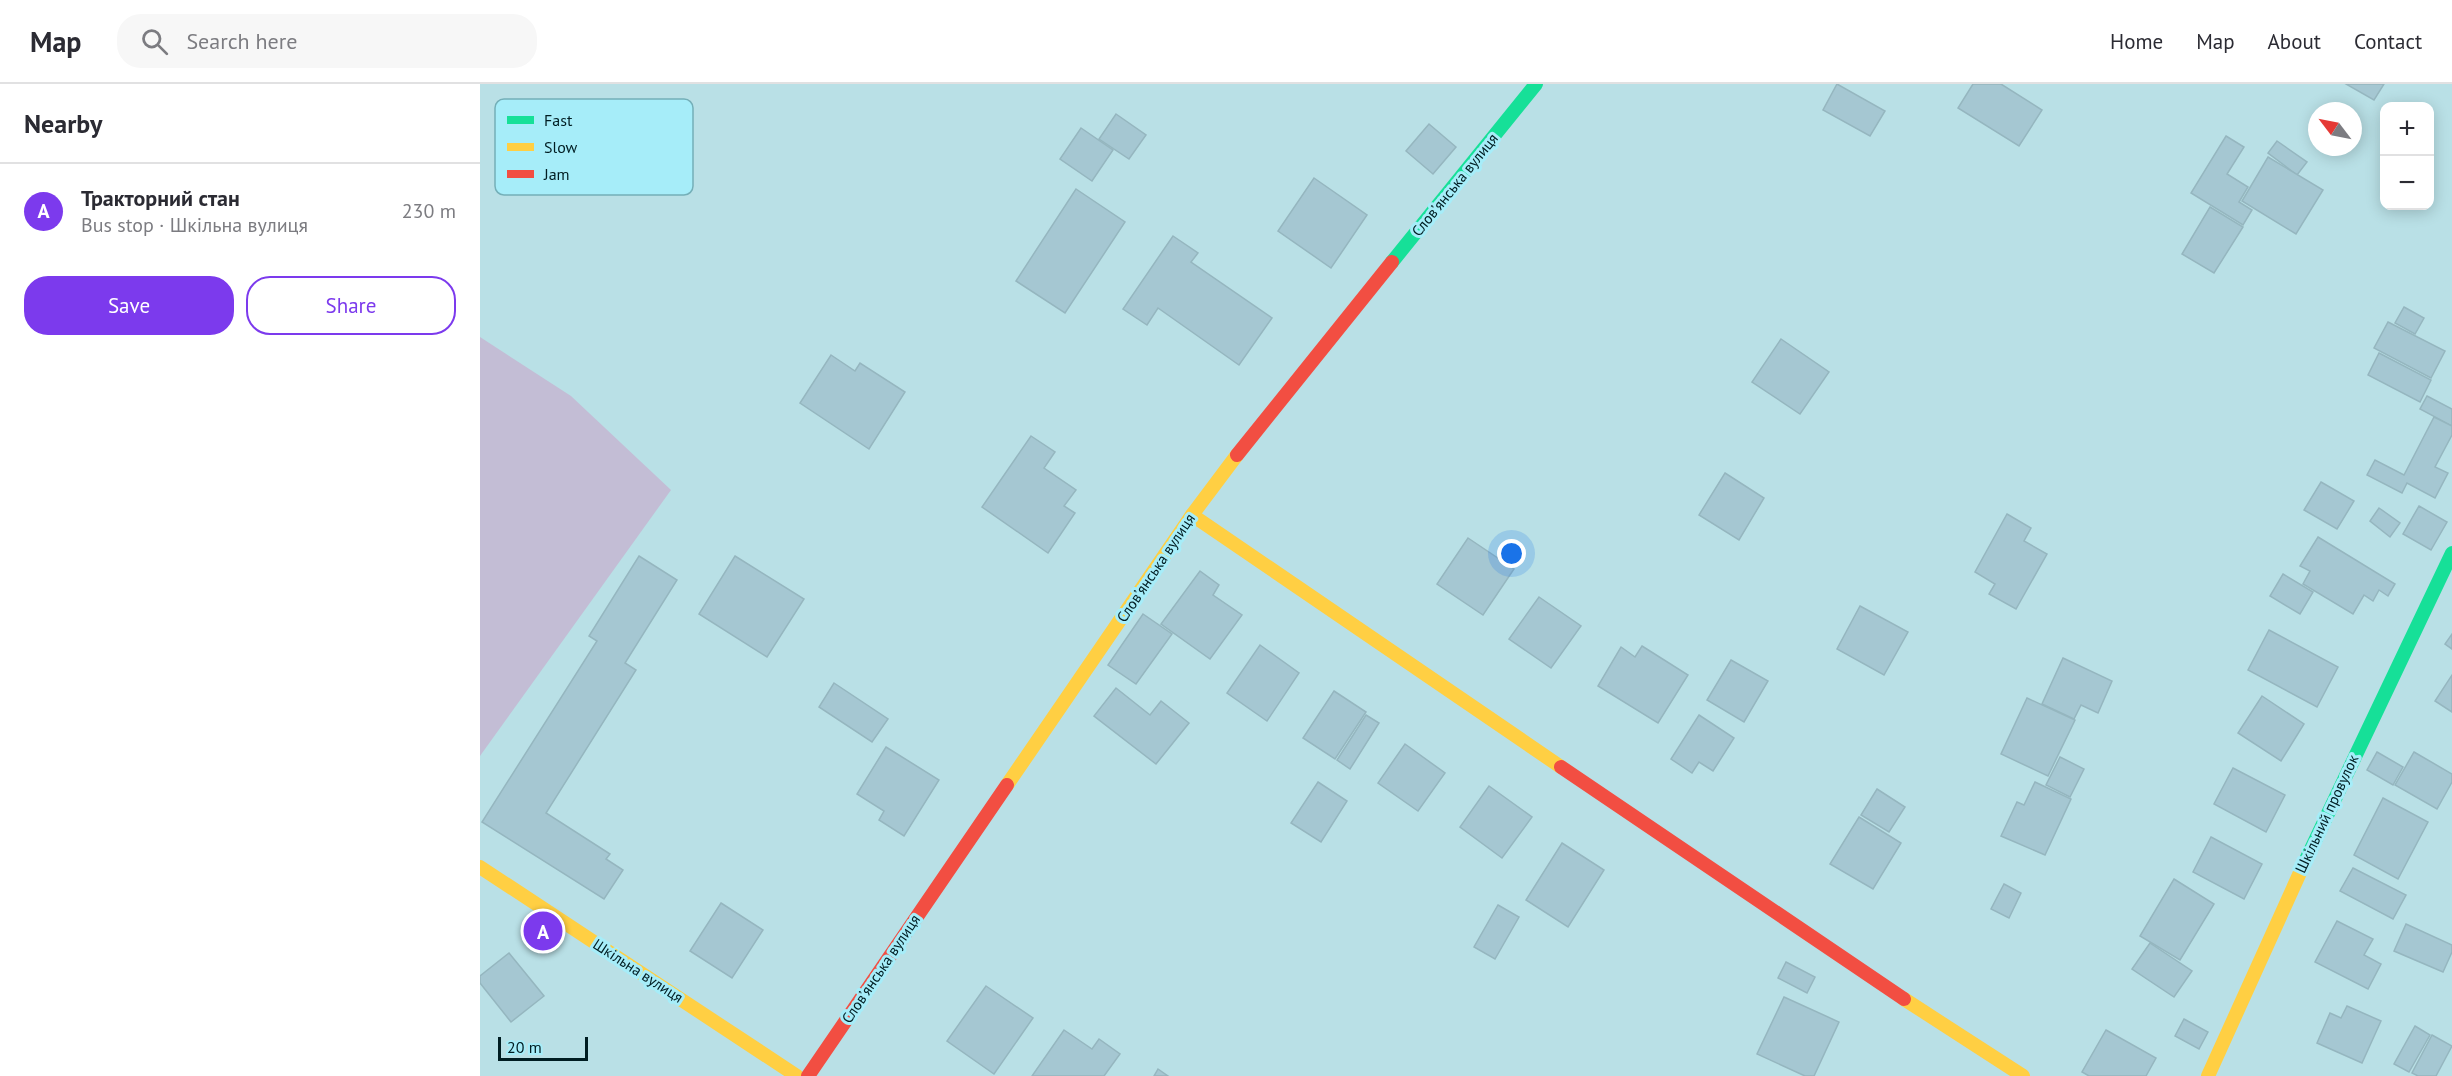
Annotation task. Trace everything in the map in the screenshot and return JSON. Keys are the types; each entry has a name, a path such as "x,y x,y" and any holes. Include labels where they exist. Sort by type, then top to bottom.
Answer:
{"street":[{"name":"Словʼянська вулиця","path":"808,1076 1192,515 1250,438 1536,84"},
{"path":"1192,515 1877,982 2023,1076"},
{"name":"Шкільний провулок","path":"2208,1076 2327,813 2452,554"},
{"name":"Шкільна вулиця","path":"480,867 796,1076"}],"shaded area":[{"path":"480,337 571,396 671,490 480,756"}],"building":[{"path":"1837,84 1885,111 1870,136 1823,110"},
{"path":"1973,84 2001,84 2042,110 2019,146 1958,108"},
{"path":"2346,84 2384,84 2374,100"},
{"path":"1116,114 1146,135 1129,159 1099,139"},
{"path":"1429,124 1456,147 1433,174 1406,151"},
{"path":"1081,128 1113,150 1092,181 1060,159"},
{"path":"2226,136 2244,147 2227,174 2248,187 2239,202 2252,210 2243,225 2191,193"},
{"path":"2277,141 2307,162 2297,175 2268,153"},
{"path":"2268,157 2323,190 2296,234 2242,201"},
{"path":"1314,178 1367,215 1331,268 1278,231"},
{"path":"1076,189 1125,222 1065,313 1016,281"},
{"path":"2210,207 2243,227 2214,273 2182,254"},
{"path":"1173,236 1198,253 1191,262 1272,318 1239,365 1158,308 1147,325 1123,309"},
{"path":"2404,307 2424,318 2415,334 2395,323"},
{"path":"2388,322 2445,351 2431,378 2374,348"},
{"path":"1781,339 1829,372 1800,414 1752,382"},
{"path":"2379,353 2431,380 2420,402 2368,375"},
{"path":"831,355 855,371 860,363 905,392 869,449 800,403"},
{"path":"2427,396 2452,409 2452,426 2420,409"},
{"path":"2434,417 2452,426 2452,435 2435,467 2448,473 2435,498 2407,483 2402,493 2367,475 2375,460 2404,475"},
{"path":"1031,436 1055,452 1044,468 1076,490 1064,506 1075,513 1048,553 982,507"},
{"path":"1725,473 1764,498 1739,540 1699,515"},
{"path":"2321,482 2354,501 2337,529 2304,510"},
{"path":"2419,506 2447,522 2431,550 2403,534"},
{"path":"2379,508 2400,523 2390,537 2370,521"},
{"path":"2007,514 2031,528 2024,541 2047,554 2016,609 1989,594 1995,584 1975,572"},
{"path":"2318,537 2395,584 2388,596 2379,590 2373,601 2364,595 2353,614 2303,584 2310,571 2300,566"},
{"path":"1468,538 1514,569 1483,615 1437,584"},
{"path":"639,556 677,580 625,663 636,670 546,813 610,854 606,859 623,870 604,899 482,822 597,641 589,636"},
{"path":"735,556 804,599 767,657 699,614"},
{"path":"1200,571 1219,585 1213,595 1242,615 1210,659 1161,624"},
{"path":"2283,574 2313,592 2300,614 2270,596"},
{"path":"1539,597 1581,626 1551,668 1509,639"},
{"path":"1860,606 1908,632 1884,675 1837,649"},
{"path":"1143,614 1172,634 1136,684 1108,665"},
{"path":"2269,630 2338,667 2317,707 2248,670"},
{"path":"2452,634 2452,649 2445,644"},
{"path":"1260,645 1299,673 1267,721 1227,693"},
{"path":"1642,646 1688,675 1658,723 1598,686 1621,647 1635,657"},
{"path":"2063,658 2112,681 2098,713 2081,705 2074,719 2042,704"},
{"path":"1731,660 1768,681 1744,722 1707,700"},
{"path":"2452,675 2452,712 2435,701"},
{"path":"834,683 888,719 872,742 819,707"},
{"path":"1116,688 1150,715 1161,701 1189,723 1156,764 1094,716"},
{"path":"1334,691 1366,712 1335,759 1303,738"},
{"path":"2262,696 2304,724 2281,761 2238,733"},
{"path":"2027,698 2075,720 2048,776 2001,754"},
{"path":"1366,715 1379,723 1350,769 1337,760"},
{"path":"1699,715 1734,738 1713,771 1699,762 1692,773 1671,759"},
{"path":"1405,744 1445,773 1418,811 1378,783"},
{"path":"886,747 939,780 904,836 879,820 884,811 857,794"},
{"path":"2377,752 2403,767 2393,785 2367,770"},
{"path":"2414,752 2452,774 2452,782 2437,809 2395,785"},
{"path":"2060,757 2084,769 2070,797 2046,785"},
{"path":"2233,768 2285,795 2266,832 2214,804"},
{"path":"1318,782 1347,801 1321,842 1291,823"},
{"path":"2035,782 2071,799 2045,855 2001,836 2017,802 2024,805"},
{"path":"1489,786 1532,817 1502,858 1460,827"},
{"path":"1877,789 1905,807 1889,832 1861,815"},
{"path":"2383,798 2428,822 2398,879 2354,855"},
{"path":"1859,817 1901,843 1873,889 1830,864"},
{"path":"2211,837 2262,864 2244,899 2193,872"},
{"path":"1562,843 1604,870 1568,927 1526,900"},
{"path":"2353,868 2406,895 2393,919 2340,891"},
{"path":"2174,879 2214,904 2180,960 2140,936"},
{"path":"2004,884 2021,893 2009,918 1991,909"},
{"path":"721,903 763,930 732,978 690,951"},
{"path":"1498,905 1519,917 1495,959 1474,947"},
{"path":"2337,921 2373,939 2364,955 2381,964 2368,989 2315,962"},
{"path":"2406,924 2452,945 2452,952 2443,972 2394,951"},
{"path":"2150,943 2192,971 2174,997 2132,969"},
{"path":"509,953 544,996 511,1022 480,983 480,976"},
{"path":"1786,962 1815,977 1807,993 1778,978"},
{"path":"986,986 1033,1018 994,1074 947,1041"},
{"path":"1784,997 1839,1022 1814,1076 1805,1076 1757,1054"},
{"path":"2347,1006 2381,1021 2362,1063 2317,1043 2330,1013 2341,1018"},
{"path":"2184,1019 2208,1032 2199,1049 2175,1036"},
{"path":"2415,1026 2430,1035 2409,1072 2394,1064"},
{"path":"1064,1030 1092,1049 1099,1039 1120,1054 1104,1076 1032,1076"},
{"path":"2106,1030 2156,1058 2146,1076 2089,1076 2082,1072"},
{"path":"2432,1035 2452,1046 2436,1076 2418,1076 2412,1073"},
{"path":"1158,1069 1168,1076 1154,1076"}],"traffic: fast":[{"path":"1392,262 1536,84"},
{"path":"2303,866 2452,553"}],"traffic: slow":[{"path":"1007,785 1192,515 1237,455"},
{"path":"1192,515 1561,767"},
{"path":"2208,1076 2303,866"},
{"path":"480,867 797,1076"},
{"path":"1904,999 2023,1076"}],"traffic: jam":[{"path":"1237,455 1392,262"},
{"path":"1561,767 1904,999"},
{"path":"808,1076 1007,785"}],"place":[{"name":"Тракторний стан","path":"543,931"}]}
